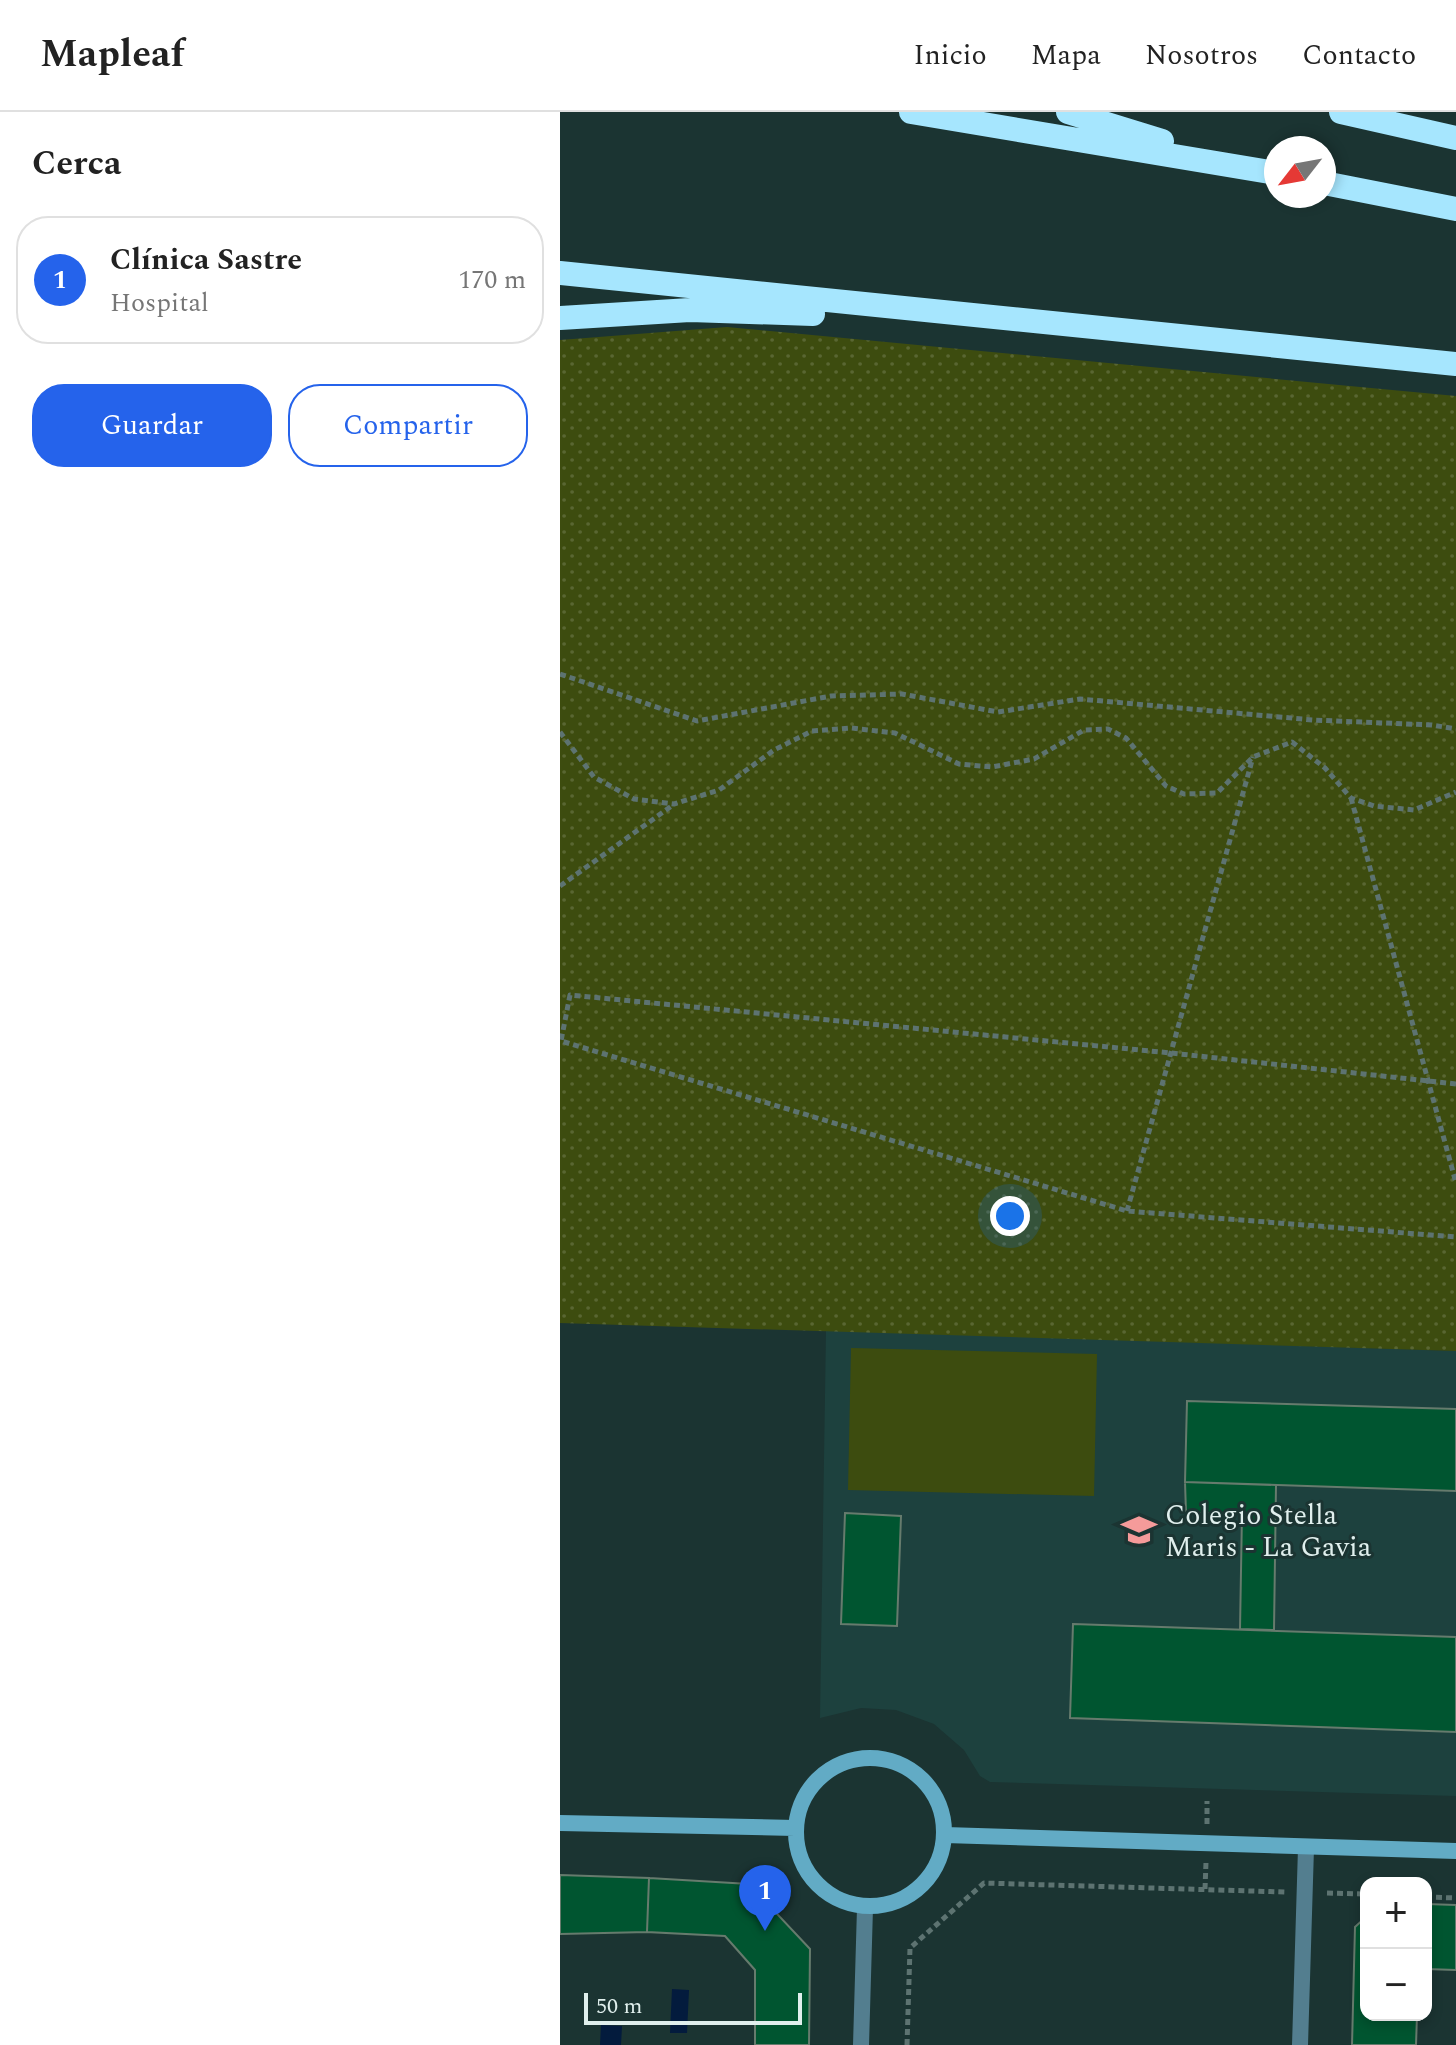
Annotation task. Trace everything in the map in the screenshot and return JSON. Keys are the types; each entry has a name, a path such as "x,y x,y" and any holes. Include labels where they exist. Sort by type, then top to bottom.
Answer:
{"highway":[{"path":"911,112 1264,171"},
{"path":"1068,112 1264,170"},
{"path":"1341,112 1456,138"},
{"path":"1336,185 1456,209"},
{"path":"560,273 1456,364"},
{"path":"560,318 690,310 1009,320"}],"main road":[{"path":"860,1758 886,1759 910,1769 929,1786 941,1809 945,1835 940,1859 928,1880 909,1896 887,1906 865,1908 840,1901 820,1889 806,1871 797,1850 795,1828 801,1802 815,1781 835,1765 860,1758"},
{"path":"560,1823 795,1828"},
{"path":"945,1835 1456,1851"}],"street":[{"path":"1300,2045 1306,1848"},
{"path":"861,2045 865,1908"}],"path":[{"path":"560,674 697,721 831,696 902,694 998,712 1080,699 1313,720 1432,725 1456,729"},
{"path":"560,886 674,804 719,790 774,750 812,731 851,728 895,733 959,764 992,767 1034,759 1084,730 1108,729 1126,738 1166,786 1184,794 1217,793 1253,757 1292,742 1325,768 1351,798 1456,1183"},
{"path":"560,732 594,777 634,799 674,804"},
{"path":"1127,1211 1253,757"},
{"path":"1351,798 1374,806 1414,810 1456,792"},
{"path":"1456,1084 570,995 560,1041 1127,1211 1456,1237"},
{"path":"907,2045 910,1948 984,1883 1360,1894"},
{"path":"1432,1897 1456,1898"}],"shaded area":[{"name":"Colegio Stella Maris - La Gavia","path":"826,1330 1456,1351 1456,1796 990,1782 980,1776 964,1750 934,1724 896,1710 861,1708 820,1718"}],"green space":[{"path":"727,327 1456,396 1456,1351 560,1323 560,340"},
{"path":"851,1348 1097,1354 1094,1496 848,1490"}],"water":[{"path":"672,1989 689,1990 687,2033 670,2033"},
{"path":"601,2025 622,2026 621,2045 600,2045"}],"building":[{"path":"1187,1401 1456,1409 1456,1491 1185,1482"},
{"path":"1185,1482 1276,1485 1274,1630 1240,1629 1242,1513 1186,1513"},
{"path":"845,1513 901,1516 897,1626 841,1624"},
{"path":"1073,1624 1456,1637 1456,1732 1070,1718"},
{"path":"560,1875 649,1878 647,1932 560,1934"},
{"path":"649,1878 749,1884 810,1949 809,2045 755,2045 755,1970 725,1936 647,1932"},
{"path":"1432,1904 1456,1905 1456,1970 1432,1969"},
{"path":"1360,1922 1360,2021 1417,2021 1416,2045 1352,2045 1355,1927"}],"place":[{"name":"Colegio Stella Maris - La Gavia","path":"1139,1530"},
{"name":"Clínica Sastre","path":"765,1931"}]}
